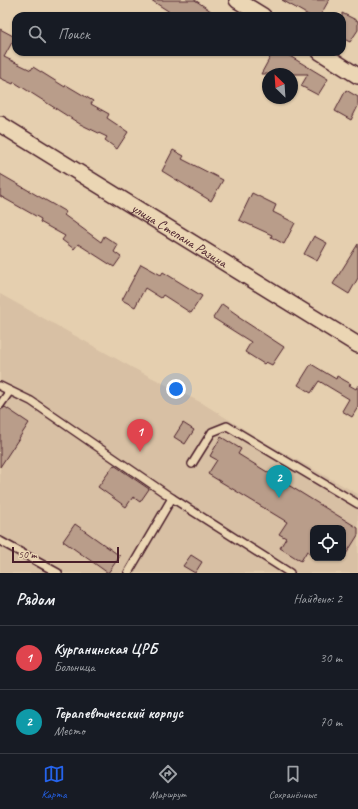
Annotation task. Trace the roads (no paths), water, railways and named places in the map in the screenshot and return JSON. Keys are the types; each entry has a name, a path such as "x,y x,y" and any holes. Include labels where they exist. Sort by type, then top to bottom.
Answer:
{"street":[{"path":"237,0 256,12"},
{"path":"326,56 358,76"},
{"name":"улица Степана Разина","path":"0,124 358,345"}],"lane":[{"path":"0,386 31,401 172,498 290,573"},
{"path":"0,405 10,391"},
{"path":"192,464 212,432 227,426 358,504"},
{"path":"128,573 172,498"},
{"path":"0,541 58,573"}],"place":[{"name":"Курганинская ЦРБ","path":"140,452"},
{"name":"Терапевтический корпус","path":"279,498"}]}
